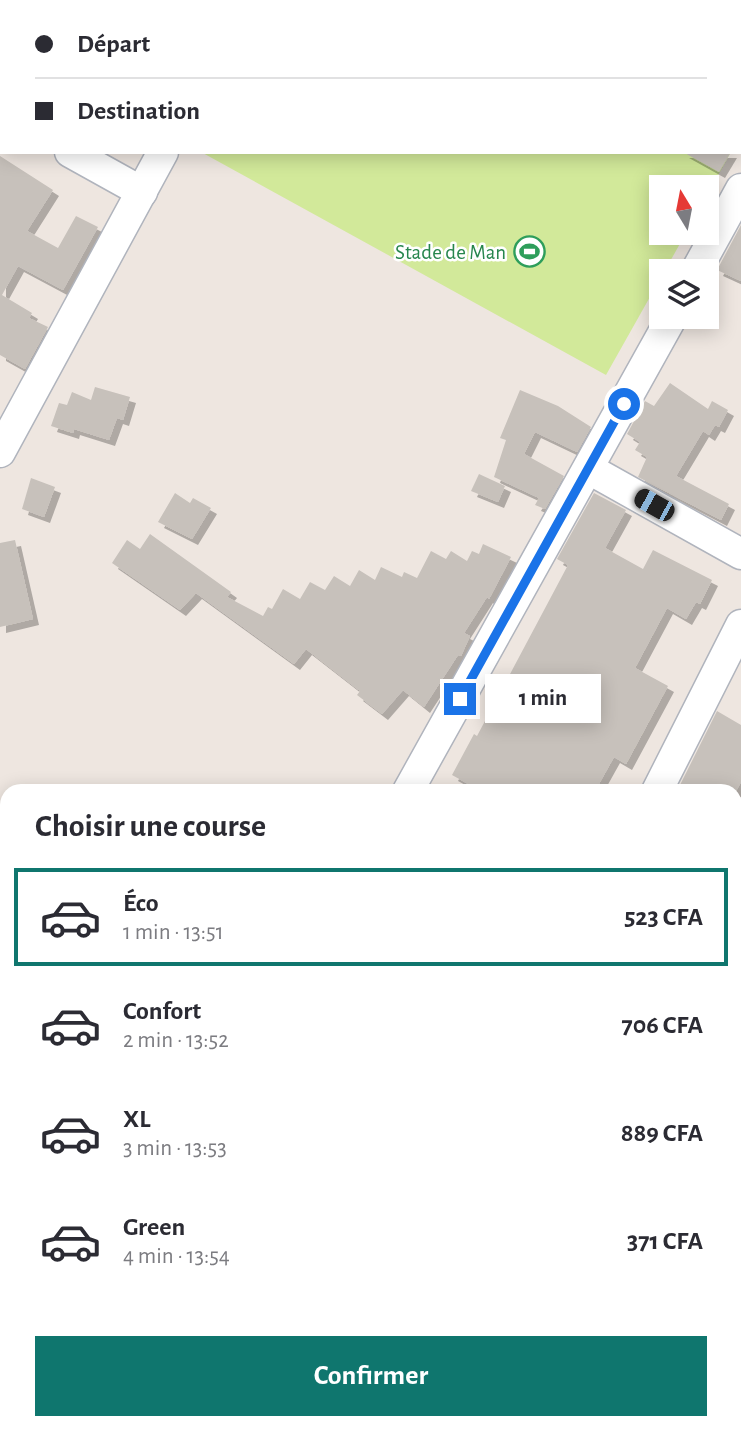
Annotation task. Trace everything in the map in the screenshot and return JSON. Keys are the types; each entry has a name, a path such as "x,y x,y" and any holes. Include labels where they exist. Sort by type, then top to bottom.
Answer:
{"street":[{"path":"74,154 142,192"},
{"path":"0,452 162,154"},
{"path":"703,259 741,188"},
{"path":"412,784 665,329"},
{"path":"589,469 741,554"},
{"path":"661,784 741,625"}],"green space":[{"name":"Stade de Man","path":"205,154 730,154 718,175 649,175 649,245 679,245 671,259 649,259 649,299 606,375"}],"building":[{"path":"687,154 730,154 719,172"},
{"path":"0,156 53,190 27,231 58,248 76,216 98,227 63,290 18,266 2,295 32,313 29,318 48,327 25,369 0,355"},
{"path":"741,225 741,281 719,271"},
{"path":"670,383 708,409 712,401 728,410 719,427 715,425 709,435 703,431 676,476 729,504 721,520 638,477 647,457 635,450 640,442 627,434 645,401 654,406"},
{"path":"95,387 130,397 123,420 117,418 109,440 74,429 73,433 51,426 59,403 67,405 72,392 91,400"},
{"path":"520,390 558,406 591,427 577,452 535,432 524,454 564,476 545,509 535,505 539,498 494,477 506,440 500,438"},
{"path":"479,474 505,486 498,502 471,491"},
{"path":"31,478 55,487 44,517 22,509"},
{"path":"175,493 190,503 193,498 211,508 192,539 158,522"},
{"path":"594,493 626,510 605,548 643,569 653,550 712,580 700,604 696,602 686,619 667,608 635,668 668,686 626,764 614,757 599,784 468,784 452,775 474,734 477,736 568,565 557,559"},
{"path":"150,534 231,592 227,597 263,616 268,607 272,609 283,589 300,599 310,582 325,590 334,576 350,586 359,570 375,580 381,567 402,577 404,572 417,578 431,551 446,559 451,551 467,561 472,551 479,554 483,544 511,557 489,599 487,597 464,633 470,636 461,656 458,655 424,707 403,690 382,714 357,695 360,691 306,649 294,664 196,593 180,610 112,563 127,540 140,549"},
{"path":"15,540 33,619 0,627 0,543"},
{"path":"717,711 741,725 740,784 680,784"}],"place":[{"name":"Stade de Man","path":"529,252"}],"route":[{"path":"460,699 624,404"}]}
